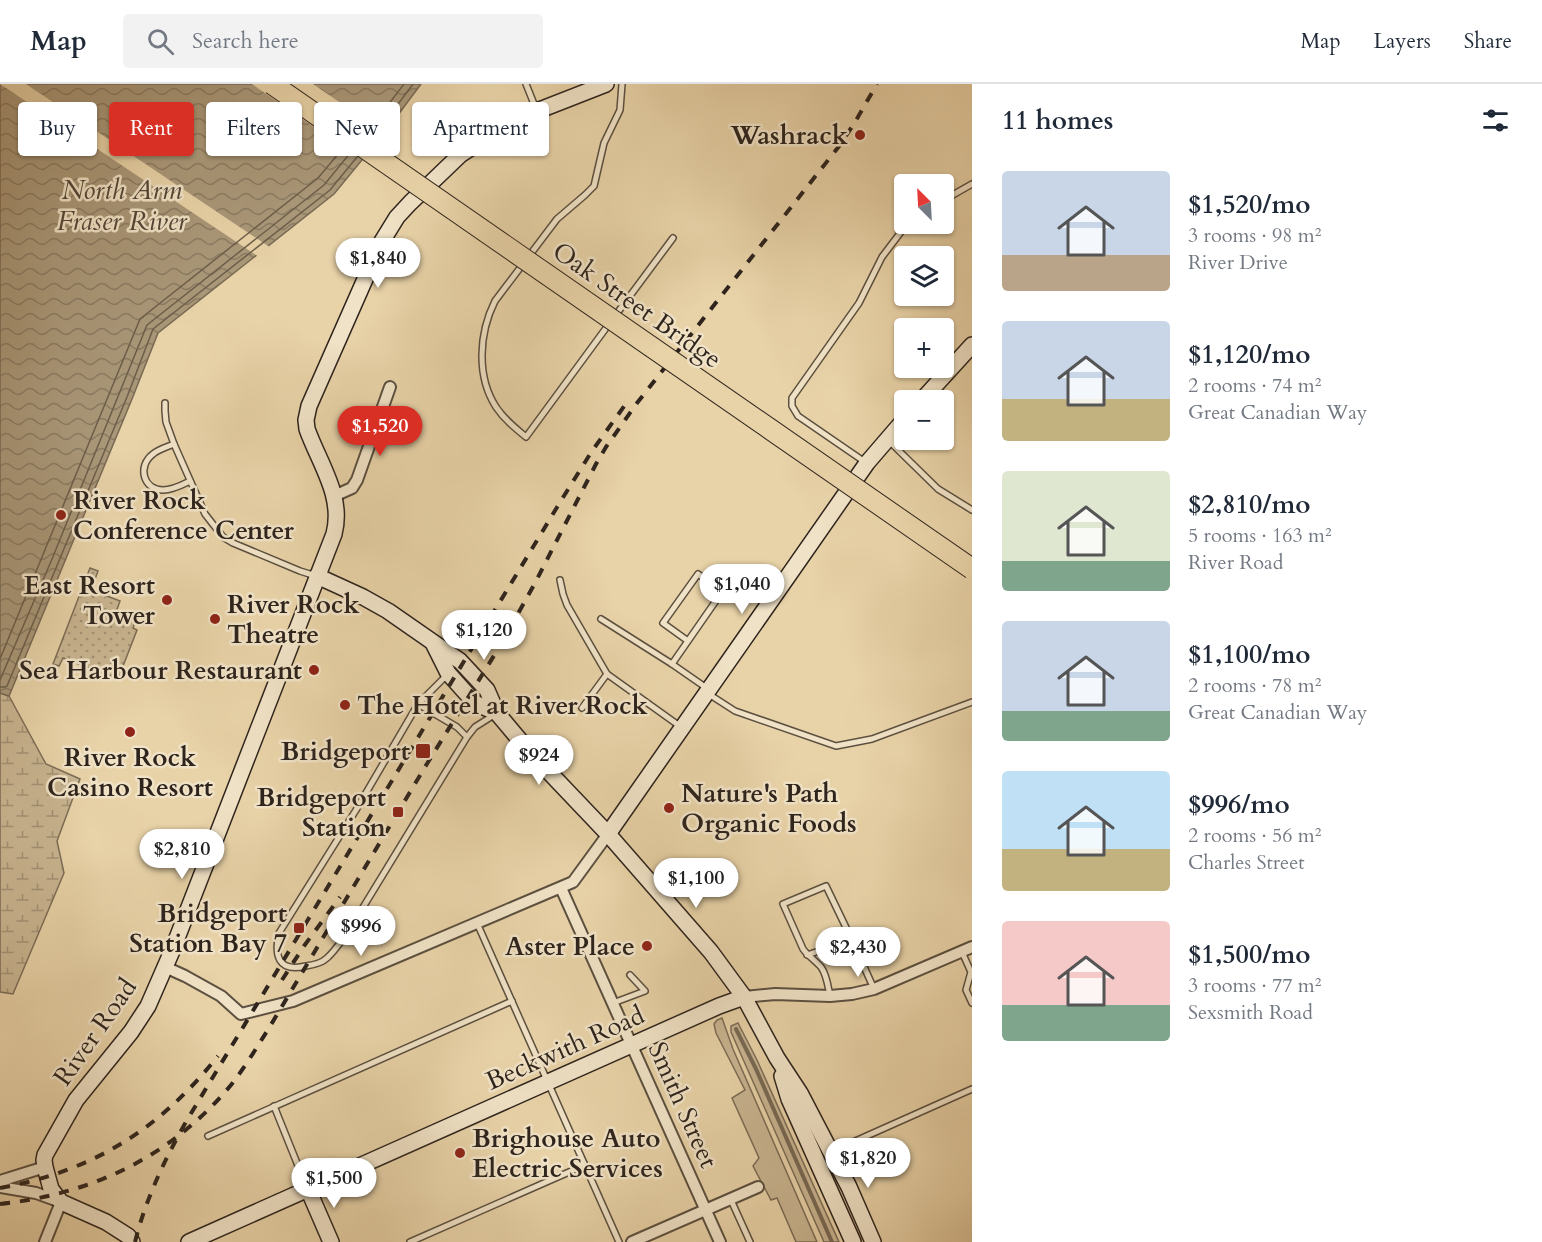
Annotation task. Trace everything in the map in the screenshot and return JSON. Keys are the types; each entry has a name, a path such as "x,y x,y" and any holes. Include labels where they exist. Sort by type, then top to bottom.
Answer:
{"highway":[{"name":"Oak Street Bridge","path":"272,84 972,569"},
{"name":"Oak Street Bridge","path":"295,84 972,554"}],"street":[{"name":"River Road","path":"549,106 606,84"},
{"name":"River Road","path":"45,1167 45,1155 76,1100 131,1032 148,1006 336,525 334,496 307,429 309,406 381,243 397,217 459,156"},
{"path":"931,390 972,345"},
{"path":"334,496 352,488 357,480 390,387"},
{"path":"165,967 221,996 241,1014 293,1000 573,882 867,463 894,431"},
{"path":"317,576 388,611 460,661 472,672 486,690 497,713 529,751 608,834 711,952 744,997 777,1058 800,1094 849,1187 873,1242"},
{"path":"432,643 448,673 475,703 497,713"},
{"name":"Smith Street","path":"561,888 720,1242"},
{"name":"Beckwith Road","path":"189,1242 719,1006 744,997 775,994 830,996 874,989 967,949"},
{"path":"777,1058 789,1099 852,1242"},
{"path":"0,1181 45,1167 51,1189 61,1202"},
{"path":"0,1187 36,1193 61,1202 106,1222 128,1236 132,1242"},
{"path":"632,1242 758,1187"},
{"path":"308,1189 331,1242"},
{"path":"45,1242 61,1202"}],"lane":[{"path":"622,84 620,110 604,144 594,186 549,228 495,301 486,321 482,347 484,374 497,410 514,428 526,437 673,238"},
{"path":"528,85 534,102"},
{"path":"954,194 972,184"},
{"path":"867,463 798,416 792,406 792,399 859,303 882,257 899,234"},
{"path":"165,403 166,422 190,481 205,514 223,537 317,576"},
{"path":"887,439 938,489 972,510"},
{"path":"174,444 151,454 146,460 143,475 153,488 161,490 169,490 190,481"},
{"path":"672,664 688,641 722,592 698,574 663,623 688,641"},
{"path":"560,580 567,605 608,674 682,728"},
{"path":"601,619 672,664 735,711 836,746 872,739 972,702"},
{"path":"448,673 418,704 356,810 279,933 276,944 279,960 291,968 299,968 321,962 328,957 348,932 467,737 475,726 497,713"},
{"path":"582,708 608,674"},
{"path":"418,704 458,727 467,737"},
{"path":"830,996 822,968 803,949 783,904 826,886 874,989"},
{"path":"477,923 619,1242"},
{"path":"807,955 852,940"},
{"path":"967,949 971,972 966,990 972,1004"},
{"path":"614,1003 645,991 630,975"},
{"path":"208,1136 512,1001"},
{"path":"831,1152 972,1089"},
{"path":"274,1106 308,1189"},
{"path":"410,1242 585,1165"},
{"path":"731,1199 750,1242"}],"green space":[{"path":"90,568 98,571 91,590 120,601 115,615 135,622 133,628 137,630 118,679 63,658 59,666 53,664"},
{"path":"0,693 9,696 46,764 80,779 57,841 64,873 13,994 0,992"},
{"path":"722,1018 733,1049 817,1242 796,1242 777,1198 771,1200 753,1166 759,1158 732,1098 745,1090 716,1033 714,1024"},
{"path":"738,1023 839,1242 824,1242 731,1032 731,1026"}],"water":[{"name":"North Arm Fraser River","path":"0,84 421,84 400,112 400,102 314,102 314,156 365,156 334,194 158,333 9,696 0,693"}],"pier":[{"path":"0,84 26,84 53,102 27,102"},
{"path":"252,84 313,84 339,102 314,102 314,127 302,119 302,102 278,102"},
{"path":"97,132 109,140 109,156 134,156 271,248 259,257 97,149"},
{"path":"356,156 370,156 365,162"}],"waterway":[{"path":"736,1029 832,1242"}],"railway":[{"path":"0,1204 66,1191 128,1168 183,1133 231,1085 269,1028 500,646 606,447 637,403 840,145 877,84"},
{"path":"135,1242 157,1179 187,1120 562,499 592,451 625,405"},
{"path":"282,980 340,897"},
{"path":"0,1188 65,1171 122,1143 148,1126 172,1105 218,1056"}],"place":[{"name":"Washrack","path":"860,135"},
{"name":"River Rock Conference Center","path":"61,515"},
{"name":"East Resort Tower","path":"167,600"},
{"name":"River Rock Theatre","path":"215,619"},
{"name":"Sea Harbour Restaurant","path":"314,670"},
{"name":"The Hotel at River Rock","path":"345,705"},
{"name":"River Rock Casino Resort","path":"130,732"},
{"name":"Bridgeport","path":"423,751"},
{"name":"Nature's Path Organic Foods","path":"669,808"},
{"name":"Bridgeport Station","path":"398,812"},
{"name":"Bridgeport Station Bay 7","path":"299,928"},
{"name":"Aster Place","path":"647,946"},
{"name":"Brighouse Auto Electric Services","path":"460,1153"}]}
